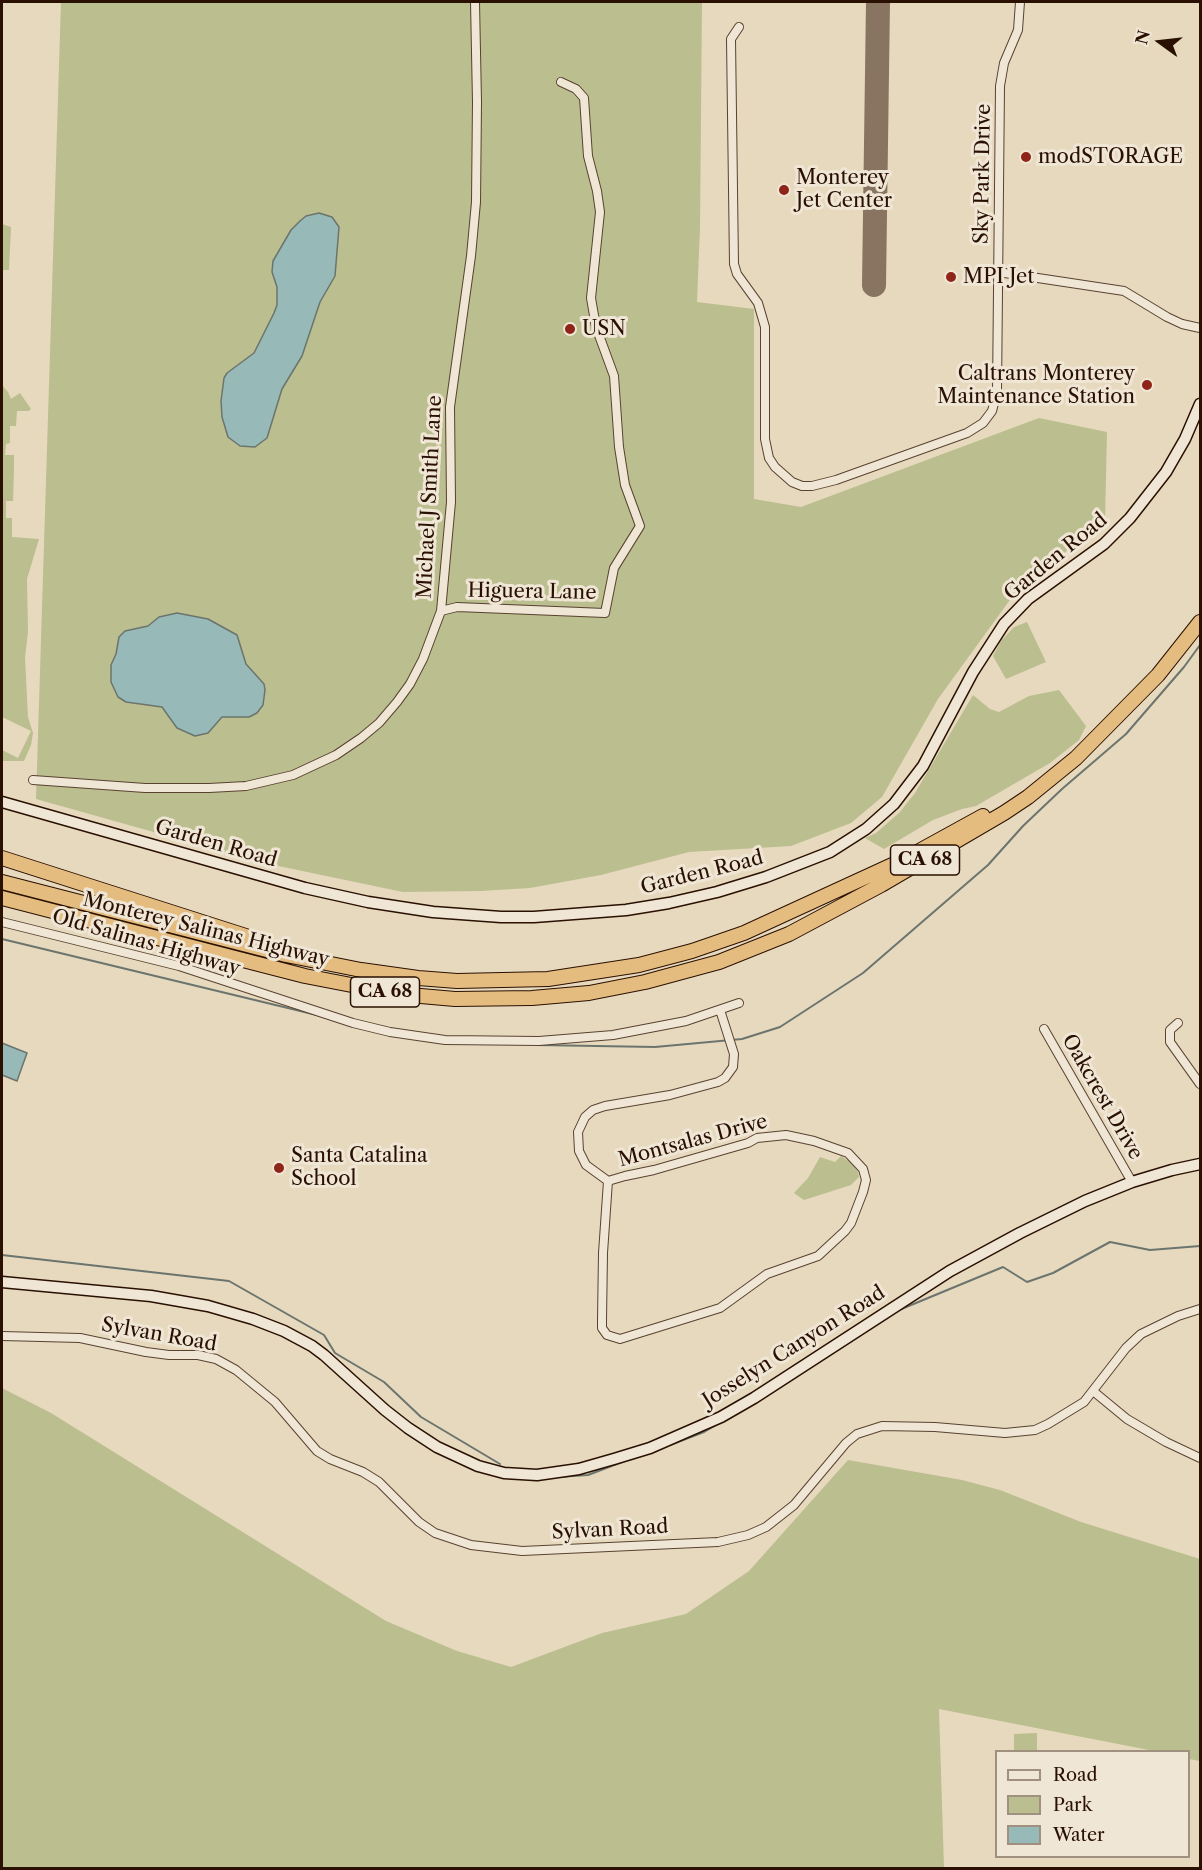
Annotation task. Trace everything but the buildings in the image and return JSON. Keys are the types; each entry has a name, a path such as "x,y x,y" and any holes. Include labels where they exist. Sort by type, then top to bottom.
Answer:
{"highway":[{"name":"Monterey Salinas Highway","path":"2,898 305,976 379,991 436,998 494,1000 542,998 627,986 692,970 789,934 890,880 1004,813 1076,758 1145,688 1200,622"},
{"name":"Monterey Salinas Highway","path":"342,966 418,978 512,981 603,972 692,951 735,937 781,918 937,843 1031,787 1091,741"},
{"path":"2,858 342,966"},
{"path":"2,864 71,880"},
{"name":"CA 68","path":"2,882 305,960 342,966"}],"street":[{"name":"Michael J Smith Lane","path":"33,780 145,788 208,788 255,784 301,772 336,755 379,723 410,684 423,659 441,611 451,502 450,407 471,256 476,202 475,2"},
{"name":"Sky Park Drive","path":"739,27 731,39 734,264 737,274 758,303 765,327 765,440 769,458 783,475 802,486 836,480 950,439 976,428 992,411 997,392 1000,86 1004,63 1018,30 1020,2"},
{"name":"Higuera Lane","path":"441,611 457,607 605,613 614,568 640,526 625,485 619,447 614,376 596,327 591,298 600,212 588,156 584,98 576,89 561,82"},
{"path":"998,272 1124,291 1167,317 1182,324 1200,328"},
{"name":"Garden Road","path":"2,802 305,888 368,902 433,912 512,917 626,910 669,903 766,877 830,852 866,829 894,804 923,766 972,672 1004,624 1028,599 1104,544 1130,518 1166,472 1185,440 1200,404"},
{"name":"Old Salinas Highway","path":"2,922 179,966 344,1021 427,1038 492,1042 585,1038 650,1029 739,1003"},
{"name":"Montsalas Drive","path":"608,1181 603,1252 602,1328 611,1337 620,1339 720,1308 767,1274 818,1256 836,1241 851,1223 866,1180 865,1175 859,1163 848,1153 814,1141 786,1135 757,1138 748,1143 608,1181 586,1165 579,1151 578,1132 585,1117 593,1110 676,1093 725,1078 733,1067 734,1054 720,1010"},
{"path":"1178,1023 1170,1030 1170,1042 1200,1084"},
{"name":"Oakcrest Drive","path":"1044,1029 1132,1182"},
{"name":"Josselyn Canyon Road","path":"2,1282 151,1296 208,1306 253,1318 284,1331 324,1354 392,1416 437,1447 478,1466 504,1473 537,1475 579,1469 623,1457 650,1448 721,1417 950,1271 1061,1212 1132,1182 1200,1164"},
{"name":"Sylvan Road","path":"2,1336 80,1338 146,1352 198,1355 216,1359 236,1370 275,1402 317,1450 330,1459 363,1472 379,1482 419,1522 435,1533 471,1545 514,1550 734,1540 766,1527 781,1516 807,1491 846,1443 857,1434 882,1426 1021,1432 1048,1425 1084,1402 1126,1348 1141,1334 1168,1320 1200,1309"},
{"path":"1093,1391 1126,1419 1200,1458"}],"green space":[{"path":"61,2 702,2 697,302 754,309 754,499 801,507 1039,418 1107,432 1105,522 1020,586 938,699 882,797 851,823 791,846 689,852 601,875 530,888 403,892 264,863 36,799"},
{"path":"2,224 11,227 9,270 2,270"},
{"path":"2,385 11,399 20,393 31,409 17,411 16,426 10,426 10,443 6,444 5,455 14,455 13,501 6,501 6,518 12,518 12,537 39,539 27,579 28,632 25,658 28,717 33,733 24,761 2,761 2,750 18,758 31,731 2,717"},
{"path":"1027,622 1046,662 1006,679 993,656 1001,641 1014,627"},
{"path":"1059,690 1086,726 1079,740 1050,763 976,806 933,820 884,849 865,838 876,833 899,813 915,793 973,695 990,709 999,712 1029,696"},
{"path":"841,1156 853,1164 858,1172 859,1177 851,1185 804,1200 794,1193 808,1178 820,1157 835,1162"},
{"path":"2,1388 51,1413 386,1621 457,1651 511,1667 602,1633 686,1614 749,1571 848,1460 962,1480 1000,1490 1081,1522 1200,1559 1200,1761 1190,1759 1190,1750 1149,1750 939,1709 944,1868 2,1868"},
{"path":"1037,1733 1037,1750 1014,1750 1014,1734"}],"water":[{"path":"319,213 332,217 339,227 335,276 320,302 302,356 282,389 267,438 255,447 240,446 228,437 222,417 221,401 224,378 227,373 254,353 274,313 277,305 277,287 272,272 273,261 291,230 306,216"},
{"path":"177,613 208,619 237,635 246,664 264,684 263,705 257,713 249,717 222,717 208,733 195,736 177,728 162,707 126,702 118,697 111,682 111,665 119,637 125,631 148,626 159,617"},
{"path":"2,1043 27,1053 17,1081 2,1075"}],"waterway":[{"path":"537,1045 655,1047 742,1039 780,1027 863,973 988,865 1023,826 1126,734 1200,645"},
{"path":"2,939 321,1016"},
{"path":"899,1310 1003,1267 1027,1282 1053,1273 1110,1242 1150,1250 1200,1246"},
{"path":"2,1255 229,1281 324,1335 335,1353 384,1382 421,1417 500,1464"},
{"path":"670,1445 716,1425"},
{"path":"558,1477 588,1475 630,1459"}],"taxiway":[{"path":"874,285 878,2"}],"place":[{"name":"modSTORAGE","path":"1026,157"},
{"name":"Monterey Jet Center","path":"784,190"},
{"name":"MPI Jet","path":"951,277"},
{"name":"USN","path":"570,329"},
{"name":"Caltrans Monterey Maintenance Station","path":"1147,385"},
{"name":"Santa Catalina School","path":"279,1168"}]}
